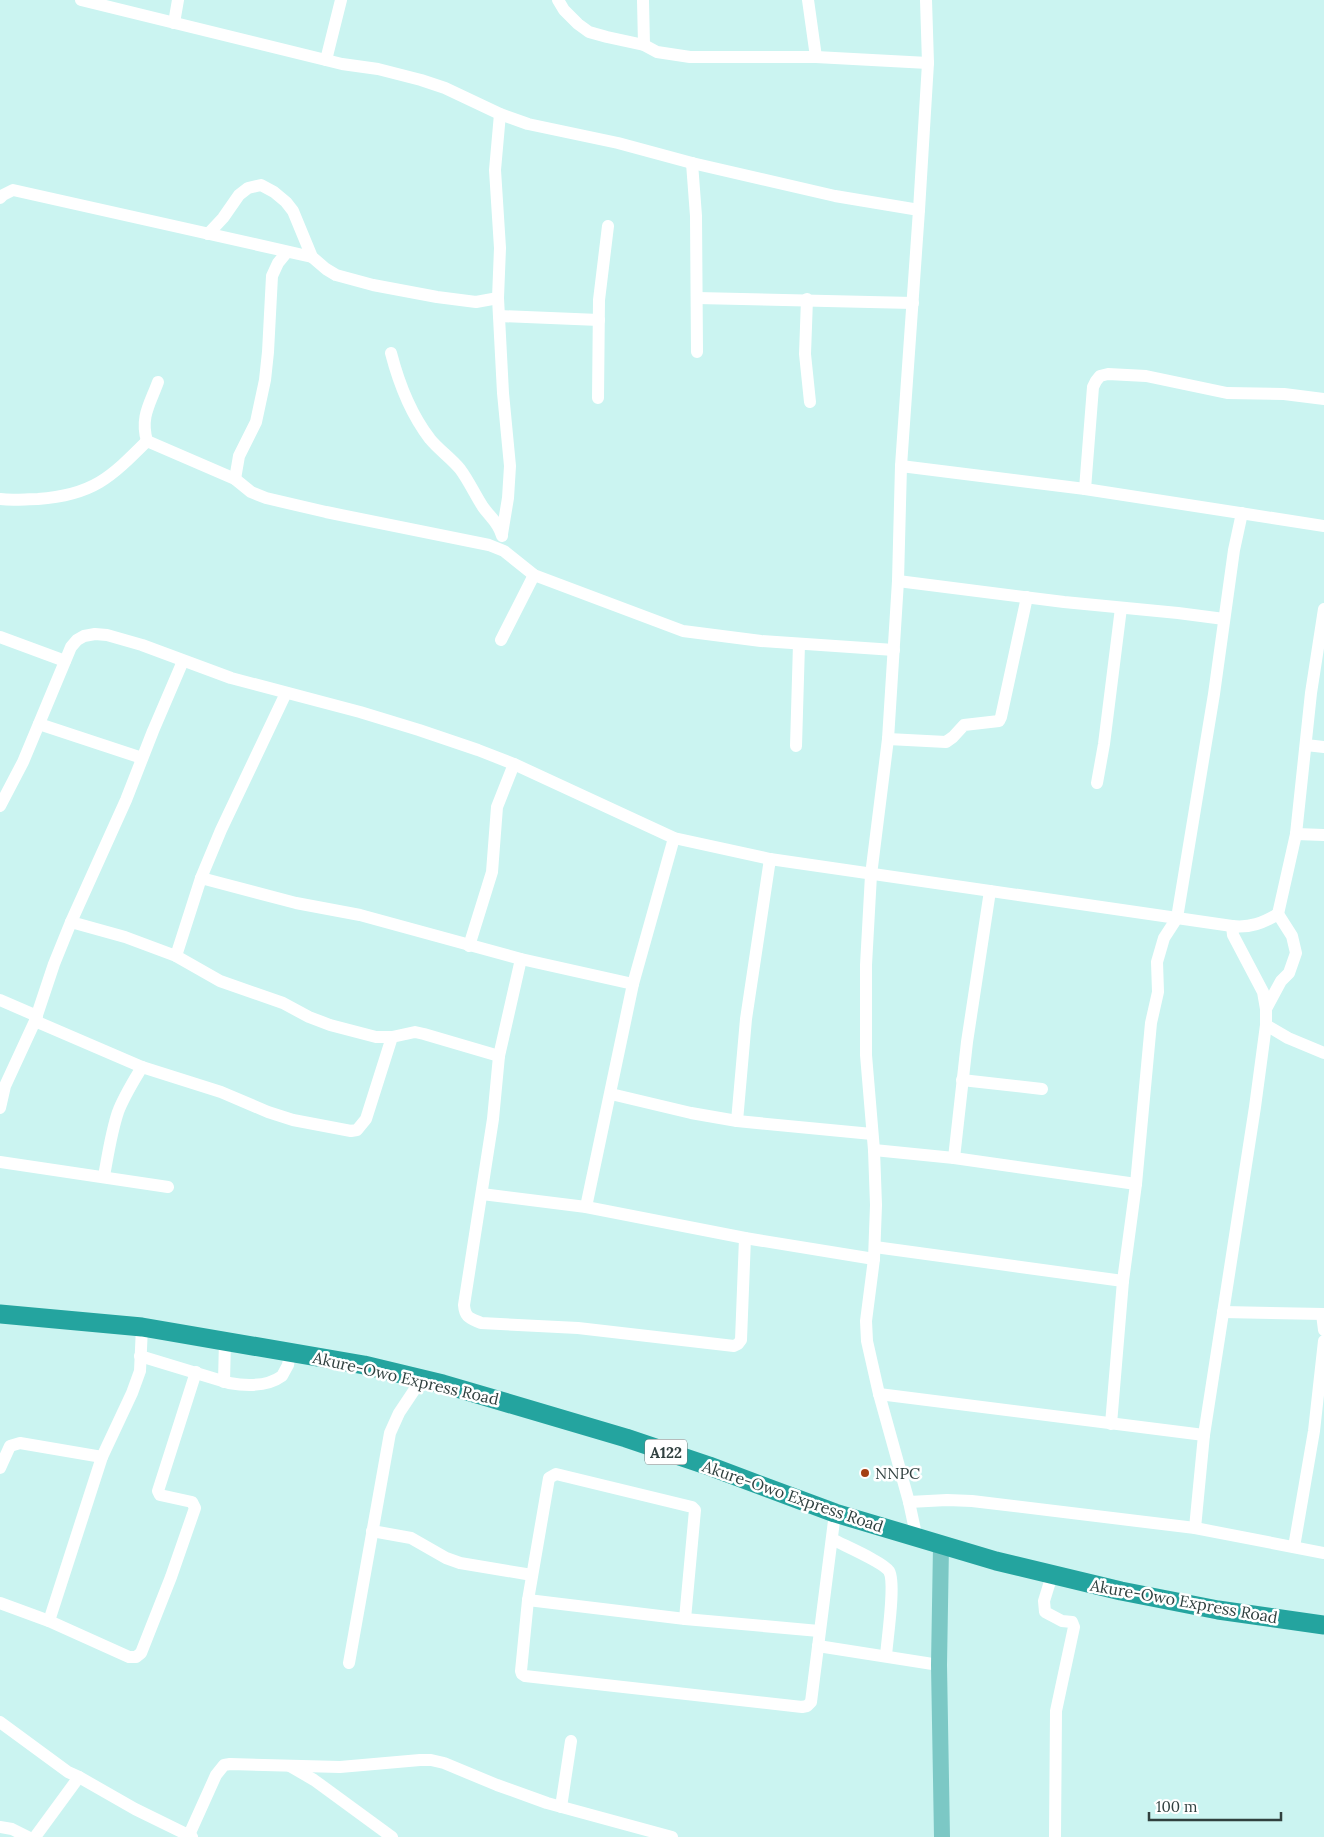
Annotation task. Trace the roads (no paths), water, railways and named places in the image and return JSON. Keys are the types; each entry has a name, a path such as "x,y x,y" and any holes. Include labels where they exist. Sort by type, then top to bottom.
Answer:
{"highway":[{"name":"Akure-Owo Express Road","path":"0,1314 142,1327 364,1365 443,1384 626,1438 709,1466 835,1513 941,1546 1052,1576 1218,1610 1324,1625"}],"main road":[{"path":"941,1546 939,1665 942,1837"}],"street":[{"path":"81,0 326,60 378,69 421,80 445,88 500,114 528,124 618,142 692,163 835,196 919,210"},
{"path":"174,23 178,0"},
{"path":"326,60 341,0"},
{"path":"558,0 571,17 589,32 607,38 644,45 657,52 690,57 816,57 928,63"},
{"path":"643,0 644,45"},
{"path":"808,0 816,57"},
{"path":"916,1538 909,1502 879,1394 867,1341 866,1321 874,1253 874,1150 866,1055 866,983 871,875 888,739 894,650 902,466 928,63 926,0"},
{"path":"500,114 495,170 500,248 498,298 503,393 510,466 508,498 502,534"},
{"path":"692,163 696,216 697,352"},
{"path":"208,234 223,218 239,195 248,188 261,186 274,192 293,212 312,257 336,275 373,285 437,297 476,302 498,298"},
{"path":"0,198 3,194 13,190 312,257"},
{"path":"598,398 599,320 602,272 608,226"},
{"path":"235,479 239,456 256,422 264,380 268,352 272,276 278,263 287,252"},
{"path":"697,298 806,299 843,302 913,303"},
{"path":"806,299 805,354 810,402"},
{"path":"499,316 599,320"},
{"path":"391,353 401,388 422,428 431,440 459,467 483,506 497,522 502,534 504,551"},
{"path":"1085,489 1093,387 1100,376 1108,374 1146,376 1227,393 1284,394 1324,399"},
{"path":"158,382 144,420 143,428 147,441 235,479 251,492 266,498 489,545 504,551 534,575 683,631 761,641 894,650"},
{"path":"0,499 10,501 79,493 104,480 147,441"},
{"path":"902,466 1085,489 1324,526"},
{"path":"1111,1424 1123,1281 1136,1184 1151,1023 1158,992 1157,962 1164,938 1177,918 1199,794 1234,550 1242,513"},
{"path":"501,640 534,575"},
{"path":"898,581 1224,619"},
{"path":"888,739 946,742 953,738 964,725 999,720 1001,718 1027,597"},
{"path":"1098,783 1121,608"},
{"path":"1266,1009 1281,981 1289,973 1296,953 1292,936 1278,914 1296,834 1311,693 1324,609"},
{"path":"0,806 23,762 71,647 84,636 95,634 107,635 142,645 231,678 360,712 478,750 514,764 674,838 770,859 871,875 1232,926 1250,926 1262,923 1278,914"},
{"path":"0,637 65,661"},
{"path":"796,746 799,644"},
{"path":"0,1108 5,1086 36,1018 54,964 71,922 126,800 183,661"},
{"path":"176,956 201,878 221,830 286,693"},
{"path":"39,724 142,758"},
{"path":"1306,746 1324,747"},
{"path":"469,946 492,872 497,807 514,764"},
{"path":"1296,834 1324,835"},
{"path":"586,1207 633,984 674,838"},
{"path":"737,1120 747,1010 770,859"},
{"path":"201,878 296,903 360,915 521,960 633,984"},
{"path":"954,1158 962,1080 990,891"},
{"path":"71,922 126,937 176,956 220,981 283,1003 309,1017 330,1025 376,1037 392,1037 407,1033 424,1034 499,1056"},
{"path":"1195,1528 1204,1435 1266,1025 1263,992 1233,935 1232,926"},
{"path":"521,960 499,1056 494,1119 464,1305 465,1313 469,1318 481,1322 578,1328 734,1346 741,1340 745,1238"},
{"path":"0,1000 142,1067 221,1092 268,1112 351,1132 357,1130 366,1119 392,1037"},
{"path":"1266,1025 1288,1038 1324,1052"},
{"path":"104,1176 119,1111 142,1067"},
{"path":"962,1080 1042,1089"},
{"path":"610,1094 691,1113 737,1120 872,1134"},
{"path":"874,1150 954,1158 1136,1184"},
{"path":"0,1162 168,1187"},
{"path":"482,1194 586,1207 745,1238 1123,1281"},
{"path":"1223,1312 1323,1314 1324,1330"},
{"path":"49,1620 102,1457 132,1393 140,1371 142,1327"},
{"path":"224,1382 225,1340"},
{"path":"1294,1547 1319,1437 1324,1341"},
{"path":"140,1356 224,1382 244,1386 262,1384 278,1379 286,1371 290,1352"},
{"path":"0,1603 49,1620 129,1657 136,1657 142,1653 195,1508 192,1502 160,1495 158,1491 196,1372"},
{"path":"349,1663 384,1459 393,1425 421,1380"},
{"path":"879,1394 1204,1435"},
{"path":"0,1468 10,1446 20,1443 102,1457"},
{"path":"685,1619 695,1510 692,1507 556,1474 551,1476 549,1478 528,1600 521,1671 525,1676 802,1707 807,1706 811,1702 835,1513"},
{"path":"909,1502 972,1501 1195,1528 1324,1553"},
{"path":"372,1531 412,1538 446,1558 460,1563 532,1576"},
{"path":"832,1539 868,1557 888,1570 891,1576 886,1656"},
{"path":"1052,1576 1044,1602 1045,1612 1049,1616 1062,1621 1072,1622 1074,1626 1056,1711 1055,1837"},
{"path":"528,1600 685,1619 819,1631"},
{"path":"818,1646 939,1665"},
{"path":"0,1722 68,1772 135,1809 191,1836 216,1774 224,1765 340,1766 431,1760 444,1763 505,1788 560,1807 672,1837"},
{"path":"560,1807 571,1741"},
{"path":"290,1766 314,1780 392,1837"},
{"path":"35,1837 79,1777"},
{"path":"0,1827 12,1828 28,1837"}],"place":[{"name":"NNPC","path":"865,1473"}]}
